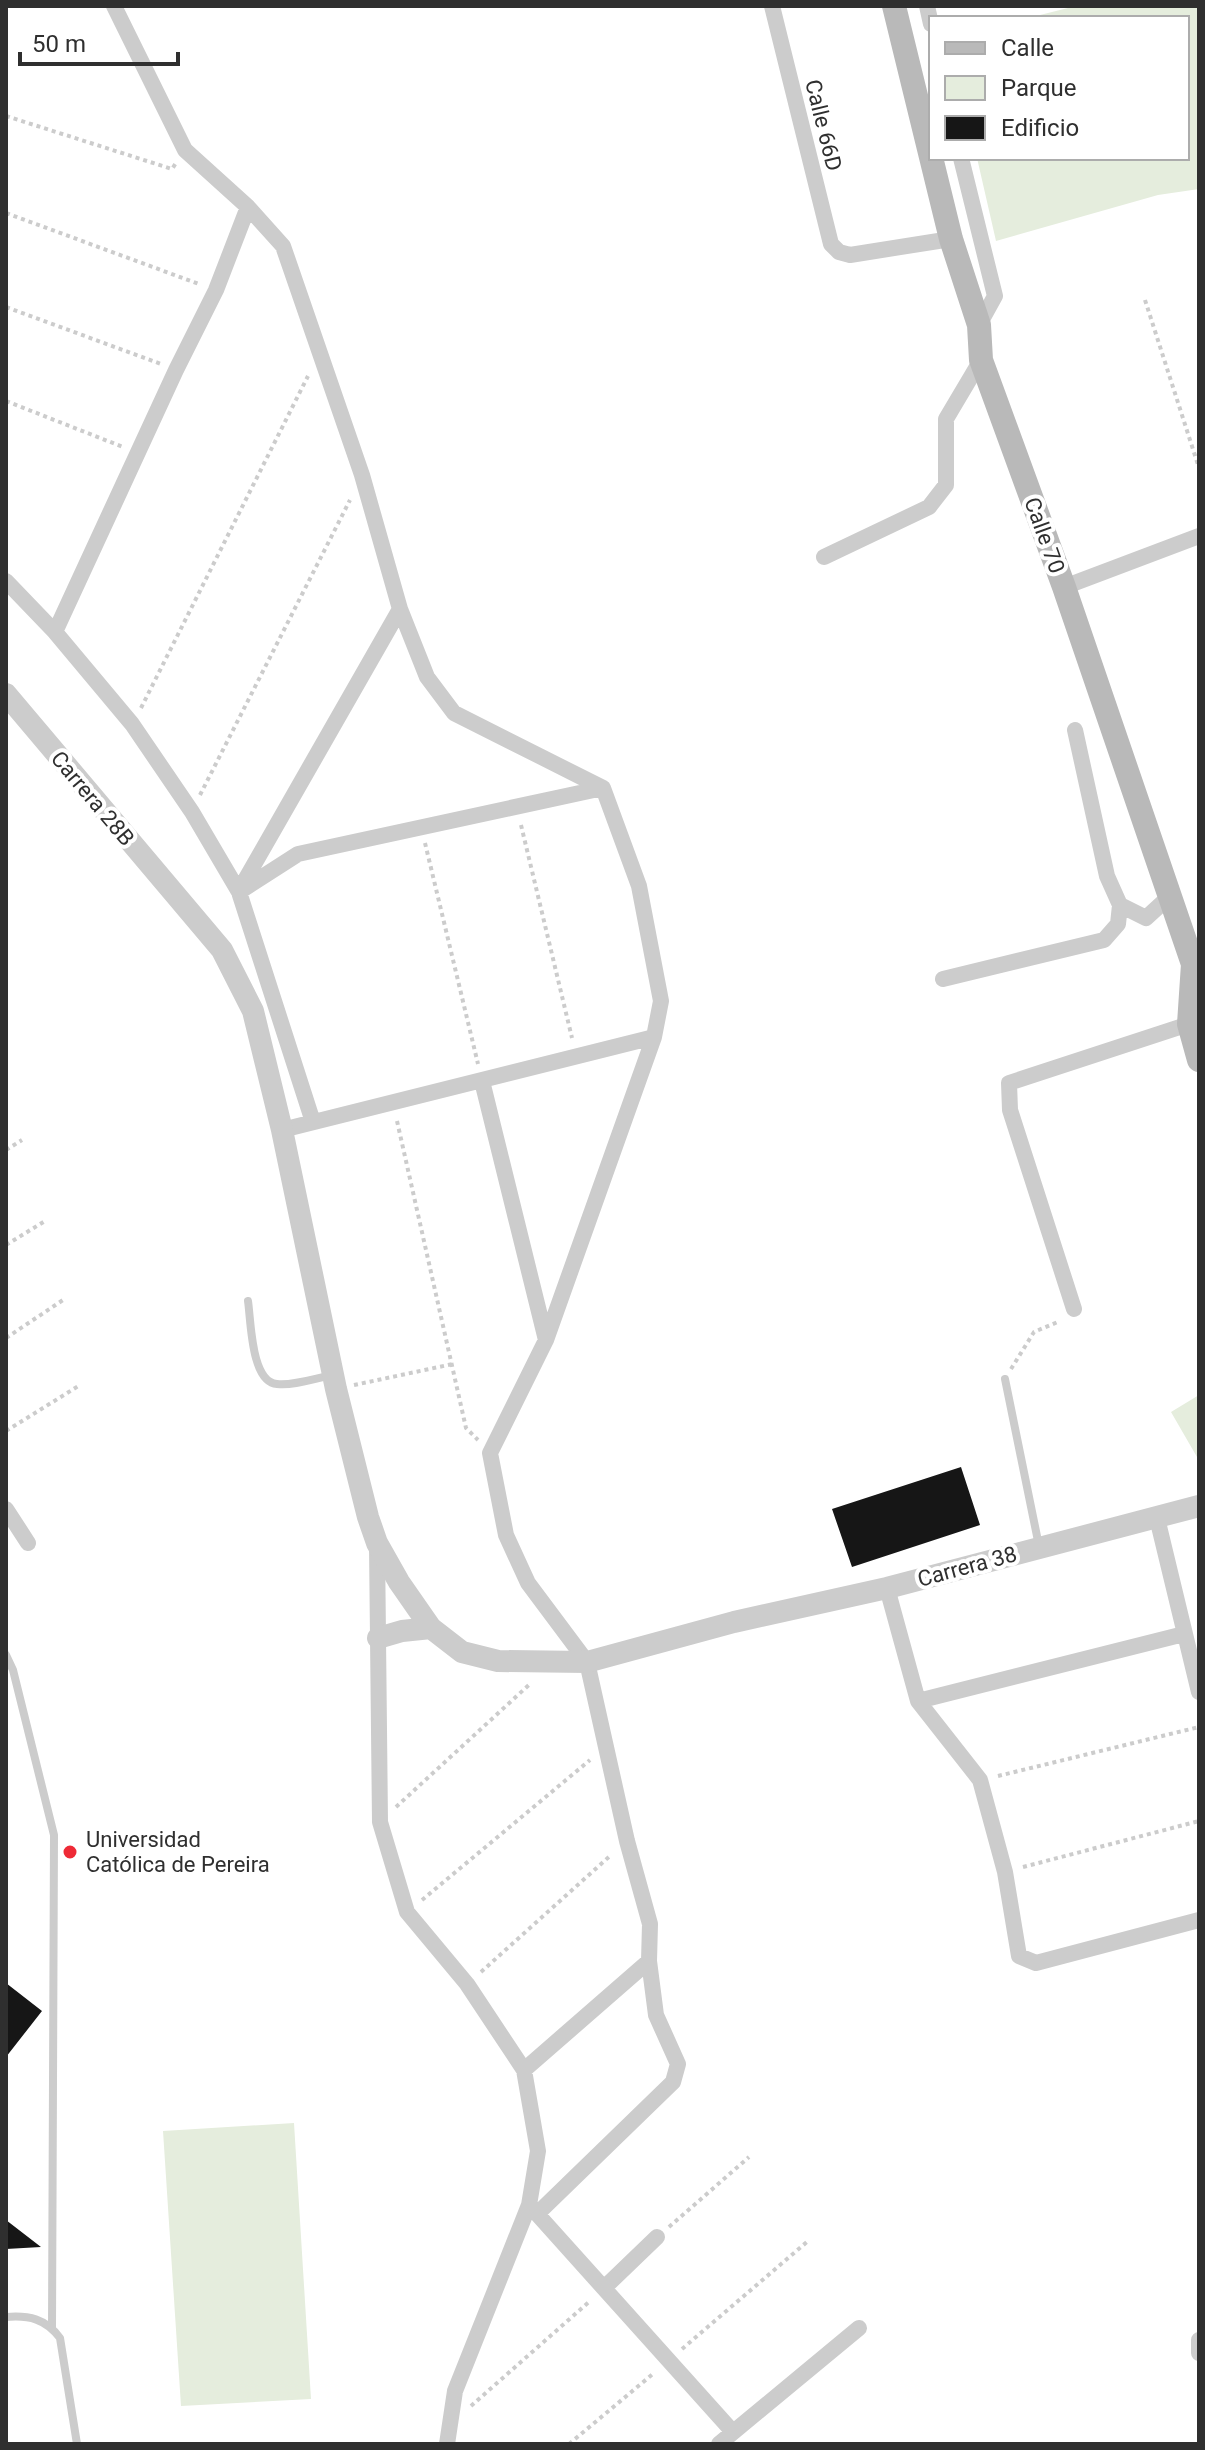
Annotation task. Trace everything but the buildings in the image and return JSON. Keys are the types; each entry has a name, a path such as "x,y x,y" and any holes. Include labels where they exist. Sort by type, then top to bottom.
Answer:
{"main road":[{"name":"Calle 70","path":"894,6 929,149"},
{"name":"Calle 70","path":"932,160 951,239 979,325 981,360 1064,587 1193,964 1189,1024 1199,1060"}],"street":[{"path":"114,6 185,150 248,207 283,246 362,475 400,609 427,677 454,713 603,788 639,886 661,1001 654,1037 610,1168 546,1340 490,1453 506,1535 528,1583 587,1662 627,1841 650,1924 649,1961 656,2015 678,2064 673,2082 533,2210"},
{"name":"Calle 66D","path":"772,6 831,244 839,252 850,255 951,239"},
{"path":"961,160 995,296 979,325"},
{"path":"55,632 216,290 248,207"},
{"path":"824,557 929,507 946,485 946,419 981,360"},
{"path":"1064,587 1199,536"},
{"path":"6,581 55,632 132,724 192,812 239,892 313,1122"},
{"path":"239,892 400,609"},
{"name":"Carrera 28B","path":"6,694 222,950 253,1011 282,1130 335,1382"},
{"path":"943,979 1104,940 1118,924 1120,905 1107,876 1075,730"},
{"path":"239,892 298,854 603,788"},
{"path":"1120,905 1146,918 1170,896"},
{"path":"1074,1309 1010,1110 1009,1083 1189,1024"},
{"path":"282,1130 654,1037"},
{"path":"482,1081 546,1340"},
{"name":"Carrera 38","path":"335,1382 368,1517 377,1543 399,1582 431,1628 462,1652 498,1661 587,1662 734,1622 887,1588 1199,1506"},
{"path":"6,1509 28,1543"},
{"path":"1157,1518 1199,1692"},
{"path":"377,1543 380,1822 407,1912 467,1984 524,2070 538,2151 533,2210 455,2391 447,2444"},
{"path":"887,1588 918,1701 980,1780 1005,1872 1019,1956 1036,1963 1199,1920"},
{"path":"378,1638 402,1631 431,1628"},
{"path":"918,1701 1184,1634"},
{"path":"524,2070 649,1961"},
{"path":"533,2210 733,2432"},
{"path":"604,2288 657,2237"},
{"path":"719,2444 859,2328"},
{"path":"1199,2340 1199,2353"}],"lane":[{"path":"248,1301 257,1366 267,1381 277,1384 335,1382"},
{"path":"1005,1379 1039,1547"},
{"path":"6,1655 13,1670 54,1835 52,2328"},
{"path":"6,2317 23,2315 40,2320 60,2338 77,2444"}],"path":[{"path":"6,116 172,169 185,150"},
{"path":"6,213 216,290"},
{"path":"1145,300 1199,468"},
{"path":"6,307 176,370"},
{"path":"132,724 320,353"},
{"path":"6,401 139,454"},
{"path":"192,812 362,475"},
{"path":"516,807 576,1056"},
{"path":"422,829 482,1081"},
{"path":"392,1102 466,1428 490,1453"},
{"path":"6,1150 22,1140"},
{"path":"6,1245 45,1221"},
{"path":"6,1338 63,1300"},
{"path":"1005,1379 1034,1332 1059,1322 1074,1309"},
{"path":"335,1382 453,1364"},
{"path":"6,1431 80,1385"},
{"path":"380,1822 553,1663"},
{"path":"980,1780 1199,1727"},
{"path":"407,1912 605,1747"},
{"path":"1005,1872 1199,1821"},
{"path":"467,1984 627,1841"},
{"path":"657,2237 749,2157"},
{"path":"569,2444 808,2241"},
{"path":"449,2426 604,2288"}],"green space":[{"path":"1076,6 1199,6 1199,189 1158,195 996,241 977,160 1189,160 1189,16 1036,16"},
{"path":"1199,1395 1199,1456 1197,1457 1171,1412"},
{"path":"294,2123 311,2399 181,2406 163,2131"}],"place":[{"name":"Universidad Católica de Pereira","path":"70,1852"}]}
